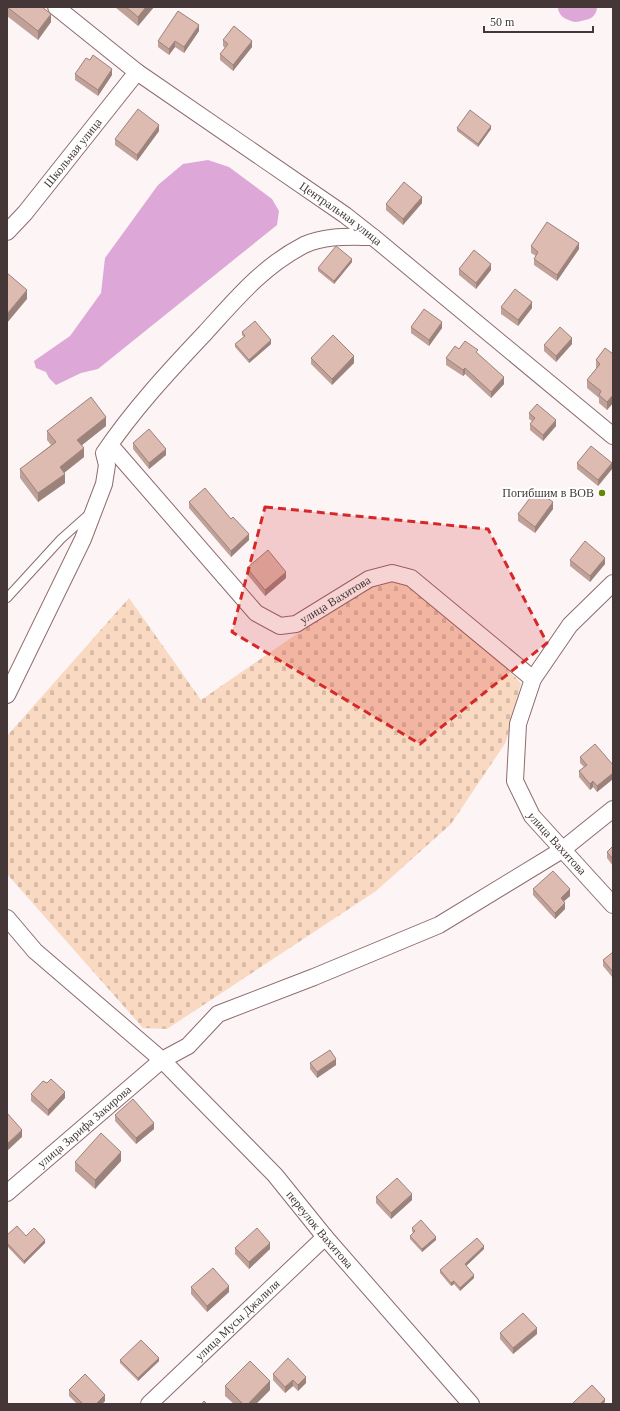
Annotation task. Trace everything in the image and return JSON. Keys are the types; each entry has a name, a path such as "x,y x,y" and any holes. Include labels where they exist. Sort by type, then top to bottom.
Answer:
{"street":[{"name":"Центральная улица","path":"56,7 137,72 345,215 613,436"},
{"name":"Школьная улица","path":"7,232 25,213 137,72"},
{"path":"328,237 345,215"},
{"path":"7,695 83,539 92,511 104,484 107,465 104,453 110,445 173,367 246,288 274,263 306,245 328,237 373,237"},
{"name":"улица Вахитова","path":"110,445 256,613 280,626 296,624 369,579 392,573 411,578 533,679"},
{"name":"улица Вахитова","path":"613,583 570,625 533,679 518,724 515,781 532,816 613,906"},
{"name":"улица Зарифа Закирова","path":"7,1193 162,1060 188,1046 218,1014 314,977 439,925 562,850 613,809"},
{"name":"переулок Вахитова","path":"7,918 35,951 162,1060 275,1175 325,1237 471,1404"},
{"name":"улица Мусы Джалиля","path":"150,1404 325,1237"}],"lane":[{"path":"7,598 60,539 92,511"}],"highlighted area":[{"path":"265,507 488,529 547,643 420,744 232,632"}],"green space":[{"path":"391,579 409,583 465,629 521,683 506,742 451,824 376,891 167,1029 143,1028 7,874 7,736 129,598 201,700 366,586"}],"shaded area":[{"path":"208,160 229,167 272,199 279,211 277,225 98,369 81,373 56,385 49,378 46,372 36,368 34,361 70,336 101,293 105,258 158,185 183,164"}],"building":[{"path":"7,7 42,7 51,14 38,31"},
{"path":"126,7 146,7 138,17"},
{"path":"178,11 199,25 184,47 175,41 169,49 158,41"},
{"path":"234,26 252,41 233,65 220,54 228,44 223,40"},
{"path":"93,55 112,69 98,90 75,74 86,58 90,60"},
{"path":"138,109 159,125 137,155 115,139"},
{"path":"470,110 491,126 478,144 457,128"},
{"path":"404,182 422,197 403,219 386,204"},
{"path":"547,222 579,243 557,275 534,259 538,252 531,246"},
{"path":"336,246 352,259 334,281 318,268"},
{"path":"474,250 491,264 476,283 459,269"},
{"path":"7,273 27,290 7,314"},
{"path":"515,289 532,302 518,320 501,307"},
{"path":"424,309 442,322 429,340 411,327"},
{"path":"255,321 271,340 249,360 235,344 245,336 242,332"},
{"path":"560,327 572,338 556,356 544,345"},
{"path":"333,335 354,356 332,379 311,358"},
{"path":"465,341 478,350 476,352 504,377 491,392 465,368 463,370 446,358 455,346 459,349"},
{"path":"605,348 613,354 613,395 607,402 599,395 601,391 587,380 600,364 596,360"},
{"path":"91,397 106,417 77,440 84,448 60,467 65,474 38,493 20,469 56,442 47,431"},
{"path":"537,404 556,420 543,435 530,424 535,418 529,413"},
{"path":"149,429 166,449 149,463 133,443"},
{"path":"591,446 612,463 598,480 577,463"},
{"path":"205,488 231,519 233,517 249,534 231,551 189,502"},
{"path":"536,490 553,502 535,527 518,514"},
{"path":"585,541 605,558 590,576 570,560"},
{"path":"268,550 286,572 265,590 247,568"},
{"path":"595,744 613,765 613,773 597,786 593,781 590,784 579,771 587,765 580,757"},
{"path":"613,846 613,859 607,852"},
{"path":"553,871 570,889 561,898 565,903 555,913 533,889"},
{"path":"613,952 613,972 603,960"},
{"path":"330,1050 336,1059 317,1072 310,1063"},
{"path":"51,1079 65,1092 48,1110 31,1094 43,1081 47,1083"},
{"path":"133,1099 154,1123 136,1138 115,1115"},
{"path":"7,1113 22,1130 7,1144"},
{"path":"101,1133 121,1152 95,1180 75,1162"},
{"path":"397,1178 412,1194 391,1213 376,1197"},
{"path":"421,1220 436,1237 422,1249 410,1236 415,1231 412,1228"},
{"path":"17,1226 26,1236 34,1228 45,1240 24,1261 7,1243 7,1235"},
{"path":"257,1228 270,1243 249,1262 235,1248"},
{"path":"477,1238 484,1246 465,1264 474,1275 460,1288 454,1281 451,1283 440,1270"},
{"path":"213,1268 229,1286 207,1306 191,1287"},
{"path":"523,1313 537,1328 513,1348 500,1333"},
{"path":"141,1340 159,1358 138,1378 120,1360"},
{"path":"288,1358 306,1377 298,1385 293,1380 285,1387 273,1374"},
{"path":"250,1361 270,1381 248,1404 243,1404 225,1386"},
{"path":"85,1374 105,1395 96,1404 83,1404 69,1390"},
{"path":"592,1385 605,1399 600,1404 572,1404"}],"waterway":[{"path":"571,7 576,9 584,7"}],"place":[{"name":"Погибшим в ВОВ","path":"602,493"}]}
